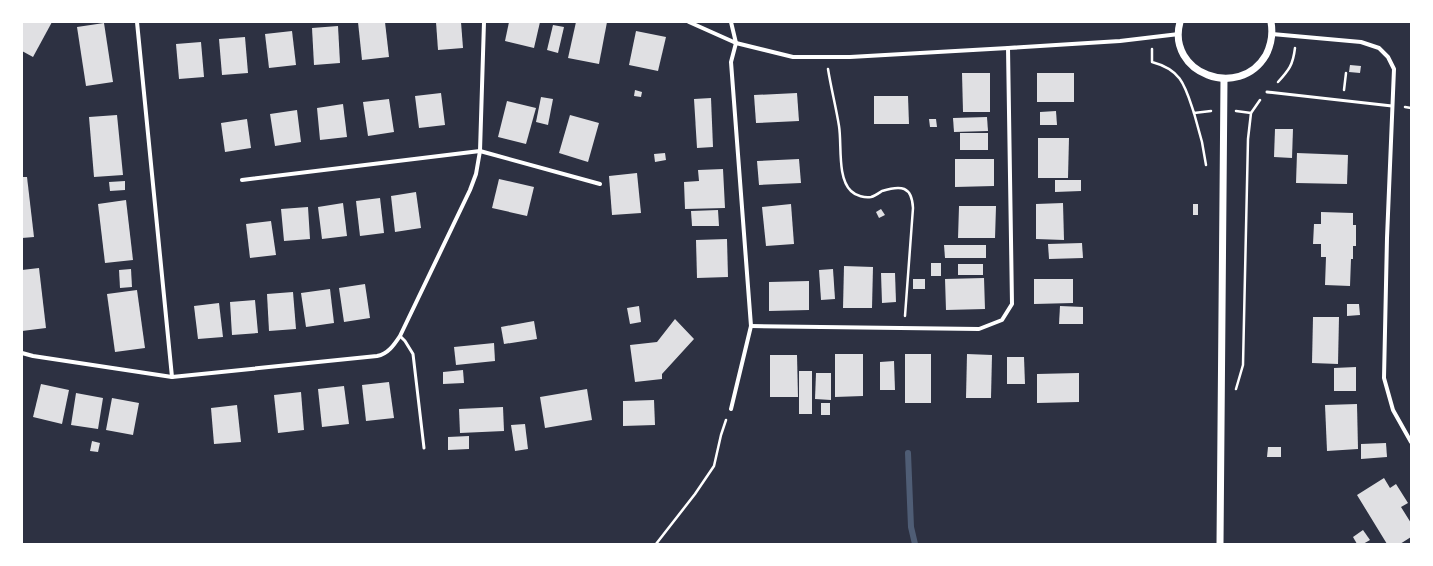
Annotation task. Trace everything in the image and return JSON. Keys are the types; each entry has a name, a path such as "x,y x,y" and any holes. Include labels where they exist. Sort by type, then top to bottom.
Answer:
{"street":[{"path":"137,22 172,377"},
{"path":"22,353 33,356 172,377 381,355 391,349 400,336 470,190 476,174 480,151 484,22"},
{"path":"689,22 736,43 793,57 850,57 1008,48 1120,41 1179,34"},
{"path":"731,22 736,43 731,62 750,326 731,409"},
{"path":"1180,22 1179,34 1183,52 1187,59 1193,66 1207,75 1224,79 1242,76 1258,66 1268,51 1271,43 1271,22"},
{"path":"1272,34 1361,42 1379,48 1388,57 1394,69 1387,238 1384,378 1393,410 1411,442"},
{"path":"750,326 978,329 1002,320 1012,304 1008,48"},
{"path":"1220,544 1224,79"},
{"path":"242,180 480,151 600,184"}],"lane":[{"path":"1267,92 1392,106"},
{"path":"400,336 413,354 424,448"}],"path":[{"path":"1235,394 1243,365 1248,139 1251,113 1258,101 1284,75 1294,61 1296,35"},
{"path":"1152,37 1152,62 1164,65 1173,70 1185,88 1202,142 1206,165"},
{"path":"826,57 839,128 844,179 851,191 857,195 865,197 899,187 910,192 913,199 904,328"},
{"path":"1194,113 1224,109 1251,113"},
{"path":"656,544 695,494 714,466 721,435 731,409"}],"building":[{"path":"22,22 52,22 33,57 22,51"},
{"path":"358,22 385,22 389,57 362,60"},
{"path":"436,22 461,22 463,48 438,50"},
{"path":"509,22 540,22 534,48 505,41"},
{"path":"576,22 607,22 599,64 568,58"},
{"path":"104,23 113,82 86,86 77,27"},
{"path":"553,25 564,27 558,53 547,50"},
{"path":"338,26 340,63 314,65 312,28"},
{"path":"292,31 296,65 269,68 265,34"},
{"path":"636,31 666,37 658,71 629,65"},
{"path":"245,37 248,73 222,75 219,39"},
{"path":"201,42 204,77 179,79 176,44"},
{"path":"1350,65 1361,66 1360,73 1349,72"},
{"path":"962,73 990,73 990,112 963,112"},
{"path":"1037,73 1074,73 1074,102 1037,102"},
{"path":"635,90 642,92 641,97 634,96"},
{"path":"441,93 445,125 419,128 415,96"},
{"path":"797,93 799,121 756,123 754,95"},
{"path":"874,96 908,96 909,124 874,124"},
{"path":"541,97 553,99 548,125 536,122"},
{"path":"711,98 713,147 697,148 694,99"},
{"path":"389,99 394,132 368,136 363,102"},
{"path":"507,101 536,108 526,144 498,137"},
{"path":"343,104 347,137 320,140 317,108"},
{"path":"297,110 301,142 275,146 270,114"},
{"path":"1056,111 1057,125 1040,125 1040,112"},
{"path":"117,115 123,175 94,177 89,117"},
{"path":"570,115 599,123 588,162 559,153"},
{"path":"987,117 988,131 954,132 953,118"},
{"path":"247,119 251,148 225,152 221,123"},
{"path":"929,119 936,119 937,127 930,127"},
{"path":"1275,129 1293,129 1292,158 1274,157"},
{"path":"960,133 988,133 988,150 960,150"},
{"path":"1038,138 1069,138 1068,178 1038,178"},
{"path":"665,153 666,160 655,162 654,154"},
{"path":"1297,153 1348,155 1347,184 1296,183"},
{"path":"799,159 801,183 759,185 757,161"},
{"path":"955,159 994,159 994,186 955,187"},
{"path":"723,169 725,208 685,209 684,182 699,181 698,170"},
{"path":"637,173 641,213 612,215 609,176"},
{"path":"22,177 27,177 34,237 22,238"},
{"path":"499,179 534,187 527,216 492,208"},
{"path":"1055,180 1081,180 1081,191 1055,192"},
{"path":"125,181 125,190 110,191 109,182"},
{"path":"416,192 421,228 395,232 391,196"},
{"path":"380,198 384,233 360,236 356,201"},
{"path":"126,200 133,260 105,263 98,204"},
{"path":"343,203 347,236 322,239 318,207"},
{"path":"1063,203 1064,240 1036,239 1036,204"},
{"path":"791,204 794,244 766,246 762,207"},
{"path":"1193,204 1198,204 1198,215 1193,215"},
{"path":"959,206 996,206 995,238 958,238"},
{"path":"308,207 310,239 284,241 281,209"},
{"path":"881,209 885,215 879,218 876,212"},
{"path":"718,210 719,226 692,226 691,211"},
{"path":"1321,212 1353,213 1353,225 1356,225 1356,246 1353,246 1353,259 1351,259 1350,286 1325,285 1326,257 1321,257 1321,244 1313,244 1314,224 1321,224"},
{"path":"271,221 276,255 250,258 246,224"},
{"path":"727,239 728,277 697,278 696,240"},
{"path":"1082,243 1083,258 1049,259 1048,244"},
{"path":"944,245 986,245 986,258 945,258"},
{"path":"931,263 941,263 941,276 931,276"},
{"path":"958,264 983,264 983,275 958,275"},
{"path":"844,266 873,267 872,308 843,308"},
{"path":"39,268 46,328 22,331 22,270"},
{"path":"131,269 132,287 120,288 119,270"},
{"path":"833,269 835,299 821,300 819,270"},
{"path":"881,273 895,273 896,302 882,303"},
{"path":"984,278 985,309 946,310 945,279"},
{"path":"913,279 925,279 925,289 913,289"},
{"path":"1034,279 1073,279 1073,303 1034,304"},
{"path":"809,281 809,310 769,311 769,282"},
{"path":"365,284 370,318 344,322 339,288"},
{"path":"330,289 334,323 306,327 301,293"},
{"path":"137,290 145,348 115,352 107,294"},
{"path":"293,292 296,329 269,331 267,294"},
{"path":"255,300 258,333 232,335 230,302"},
{"path":"219,303 223,337 198,339 194,306"},
{"path":"1347,304 1359,304 1360,315 1347,316"},
{"path":"639,306 641,322 630,324 627,308"},
{"path":"1060,306 1083,307 1083,324 1059,324"},
{"path":"1313,317 1339,317 1338,364 1312,363"},
{"path":"675,319 694,339 662,374 662,379 635,382 630,345 657,342"},
{"path":"534,321 537,339 504,344 501,327"},
{"path":"494,343 495,361 456,365 454,347"},
{"path":"835,354 863,354 863,396 835,397"},
{"path":"905,354 931,354 931,403 905,403"},
{"path":"967,354 992,355 991,398 966,398"},
{"path":"770,355 797,355 798,397 770,397"},
{"path":"1007,357 1024,357 1025,384 1007,384"},
{"path":"894,361 895,390 880,390 880,362"},
{"path":"1356,367 1356,391 1334,391 1334,368"},
{"path":"463,370 464,383 443,384 443,372"},
{"path":"799,371 812,371 812,414 799,414"},
{"path":"816,373 831,373 831,400 815,399"},
{"path":"1079,373 1079,402 1037,403 1037,374"},
{"path":"389,382 394,418 366,421 362,385"},
{"path":"41,384 69,390 62,424 33,417"},
{"path":"344,386 349,424 322,427 318,389"},
{"path":"587,389 592,420 545,428 540,397"},
{"path":"301,392 304,430 278,433 274,395"},
{"path":"76,393 103,398 98,429 71,425"},
{"path":"112,398 139,403 133,435 106,430"},
{"path":"654,400 655,425 623,426 623,401"},
{"path":"821,403 830,403 830,415 821,415"},
{"path":"1357,404 1358,449 1327,451 1325,405"},
{"path":"237,405 241,442 214,444 211,408"},
{"path":"503,407 504,431 460,433 459,409"},
{"path":"525,424 528,449 515,451 511,425"},
{"path":"469,436 469,449 448,450 448,437"},
{"path":"92,441 100,443 98,452 90,451"},
{"path":"1386,443 1387,457 1361,459 1361,444"},
{"path":"1268,447 1281,447 1281,457 1267,457"},
{"path":"1384,478 1390,488 1396,484 1408,503 1401,507 1411,523 1411,537 1400,544 1387,544 1357,495"},
{"path":"1363,530 1370,540 1363,544 1357,544 1353,537"}],"waterway":[{"path":"908,453 911,527 915,544"}]}
